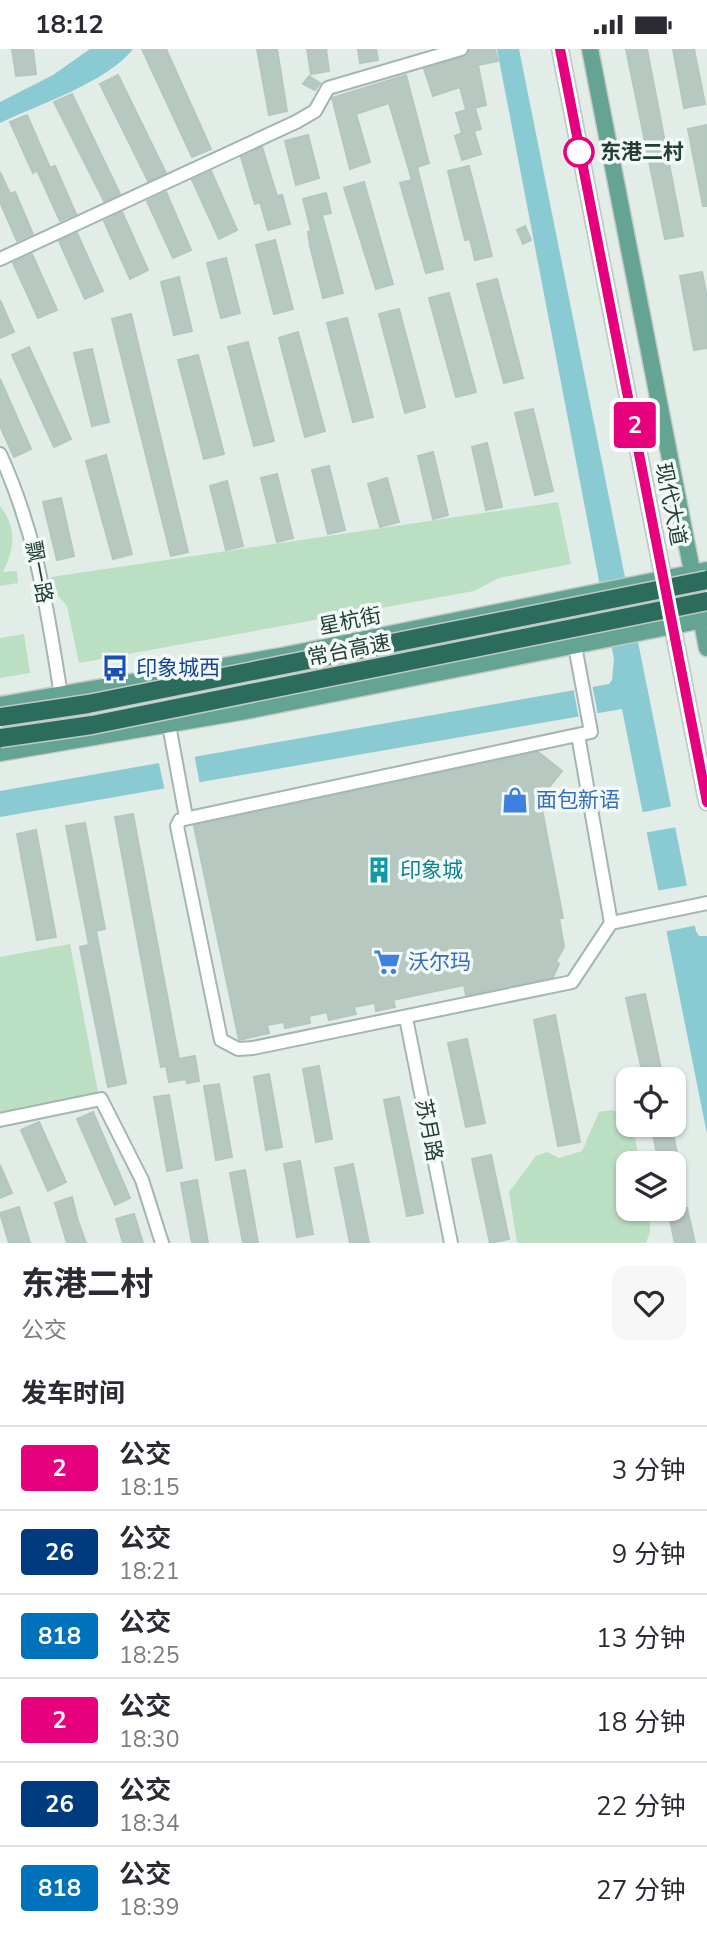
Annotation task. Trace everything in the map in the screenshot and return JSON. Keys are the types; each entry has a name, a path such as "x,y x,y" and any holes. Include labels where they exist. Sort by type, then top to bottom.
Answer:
{"highway":[{"name":"常台高速","path":"0,717 89,704 702,574"},
{"name":"常台高速","path":"0,738 92,725 707,601"}],"main road":[{"name":"现代大道","path":"560,49 707,802"},
{"name":"现代大道","path":"590,49 702,574 707,648"},
{"name":"星杭街","path":"0,705 281,656 596,592 702,574"},
{"path":"0,753 169,725 704,619"}],"street":[{"path":"0,259 296,122 315,111 328,88 461,49"},
{"name":"飘一路","path":"0,454 24,509 36,551 61,695"},
{"path":"575,646 591,732 187,817 177,825 221,1040 238,1049 253,1048 572,982 611,923 701,904"},
{"path":"169,725 187,817"},
{"path":"578,736 611,923"},
{"name":"苏月路","path":"406,1018 450,1243"},
{"path":"0,1120 101,1099 142,1180 162,1243"}],"green space":[{"path":"558,502 571,564 499,578 474,591 79,663 67,606 53,590 51,577"},
{"path":"0,506 12,530 12,546 3,572 17,571 18,583 0,586"},
{"path":"24,634 30,673 0,678 0,638"},
{"path":"70,944 99,1097 0,1116 0,957"},
{"path":"599,1112 616,1112 616,1137 635,1137 637,1151 616,1151 616,1221 650,1221 646,1243 517,1243 509,1192 536,1156 547,1152 559,1158 582,1151"}],"water":[{"path":"90,49 133,49 121,61 89,82 0,123 0,102 53,75"},
{"path":"497,49 519,49 696,931 699,936 707,936 707,1134 622,709 0,817 0,791 609,684 612,680 614,659"}],"pier":[{"path":"592,684 598,715 579,719 573,687"},
{"path":"194,753 200,785 165,791 158,759"},
{"path":"673,806 677,827 644,833 639,813"},
{"path":"690,885 698,925 663,932 655,891"}],"building":[{"path":"12,49 33,49 36,74 16,76"},
{"path":"142,49 166,49 211,149 192,157"},
{"path":"257,49 277,49 287,111 269,115"},
{"path":"307,49 326,49 329,71 311,74"},
{"path":"358,49 376,49 378,60 360,63"},
{"path":"470,49 495,49 498,61 478,65 486,105 475,108 481,129 474,131 481,154 462,160 455,136 462,133 456,113 466,110 460,87 433,96 424,69 463,57"},
{"path":"626,49 647,49 683,236 665,239"},
{"path":"673,49 694,49 705,104 684,108"},
{"path":"118,75 166,173 148,181 100,84"},
{"path":"406,75 429,163 417,167 443,269 426,273 400,183 412,180 389,103 356,114 370,162 350,169 332,98"},
{"path":"309,76 320,83 315,90 303,84"},
{"path":"72,94 120,194 104,201 54,102"},
{"path":"27,115 50,168 55,166 76,214 60,221 37,170 33,173 10,122"},
{"path":"707,125 707,206 703,206 688,129"},
{"path":"308,135 319,178 296,185 285,141"},
{"path":"262,147 277,196 282,195 290,224 268,230 260,202 255,204 241,157"},
{"path":"469,166 492,256 475,260 470,239 465,240 448,171"},
{"path":"211,171 237,230 219,239 192,180"},
{"path":"0,172 10,194 15,192 33,234 17,241 0,202"},
{"path":"364,182 393,284 376,289 344,188"},
{"path":"166,192 191,250 173,258 147,201"},
{"path":"326,193 331,213 322,215 343,293 323,298 310,246 308,232 311,231 303,199"},
{"path":"122,212 148,270 130,279 104,221"},
{"path":"525,226 531,240 523,244 517,230"},
{"path":"77,233 103,291 85,299 59,241"},
{"path":"275,240 293,309 274,314 256,245"},
{"path":"32,254 57,310 38,318 13,263"},
{"path":"226,258 240,313 221,318 207,263"},
{"path":"702,272 707,297 707,348 694,350 680,276"},
{"path":"179,277 192,331 174,335 161,282"},
{"path":"497,279 523,378 504,383 477,284"},
{"path":"449,293 476,392 456,397 429,298"},
{"path":"0,300 14,332 0,338"},
{"path":"399,309 425,407 405,413 379,314"},
{"path":"131,314 188,552 171,556 112,319"},
{"path":"347,318 373,417 353,422 327,323"},
{"path":"298,332 325,431 305,437 279,338"},
{"path":"248,342 274,441 254,446 228,347"},
{"path":"29,347 71,439 54,447 12,355"},
{"path":"92,349 109,422 92,426 74,353"},
{"path":"198,355 224,454 204,459 178,360"},
{"path":"0,379 31,449 14,457 0,426"},
{"path":"533,409 553,491 535,495 515,413"},
{"path":"487,443 502,507 486,510 472,447"},
{"path":"433,452 448,515 433,519 418,456"},
{"path":"106,455 132,554 113,559 86,461"},
{"path":"329,466 345,530 328,534 312,470"},
{"path":"277,474 293,538 277,542 261,478"},
{"path":"387,478 399,522 380,527 368,484"},
{"path":"227,481 243,546 226,550 210,486"},
{"path":"61,498 74,556 57,560 43,502"},
{"name":"印象城","path":"538,752 562,771 540,799 563,918 559,918 564,947 556,961 559,964 553,977 466,995 464,985 393,1000 395,1007 376,1011 375,1003 354,1007 356,1014 329,1020 327,1012 309,1016 310,1023 285,1028 284,1022 267,1025 269,1033 239,1040 194,826"},
{"path":"133,814 179,1059 195,1056 199,1081 187,1083 186,1079 169,1082 166,1066 161,1067 115,817"},
{"path":"85,823 105,929 96,931 126,1083 108,1087 80,947 89,945 66,826"},
{"path":"36,830 56,937 37,940 17,834"},
{"path":"645,994 661,1067 641,1067 626,998"},
{"path":"555,1015 580,1142 558,1146 534,1020"},
{"path":"467,1039 485,1123 466,1127 448,1043"},
{"path":"319,1066 332,1139 316,1142 303,1069"},
{"path":"269,1074 282,1147 266,1150 254,1077"},
{"path":"219,1084 232,1157 216,1160 204,1086"},
{"path":"169,1095 182,1168 167,1171 154,1097"},
{"path":"399,1097 423,1213 407,1216 384,1100"},
{"path":"93,1112 130,1198 115,1205 77,1119"},
{"path":"39,1122 66,1182 48,1191 21,1130"},
{"path":"653,1137 674,1137 677,1151 656,1151"},
{"path":"491,1155 509,1239 490,1243 472,1159"},
{"path":"300,1161 313,1234 297,1237 284,1164"},
{"path":"353,1164 369,1243 350,1243 335,1168"},
{"path":"0,1165 12,1193 0,1198"},
{"path":"245,1170 258,1243 243,1243 230,1173"},
{"path":"197,1180 208,1243 192,1243 181,1183"},
{"path":"72,1197 86,1243 67,1243 55,1203"},
{"path":"19,1207 30,1243 9,1243 0,1213"},
{"path":"686,1208 695,1243 675,1243 670,1221 686,1221"},
{"path":"134,1214 143,1243 123,1243 116,1219"}],"bus line":[{"name":"2","path":"560,49 707,802"}],"place":[{"name":"东港二村","path":"579,152"},
{"name":"印象城西","path":"115,668"},
{"name":"面包新语","path":"515,800"},
{"name":"印象城","path":"379,870"},
{"name":"沃尔玛","path":"387,962"}]}
